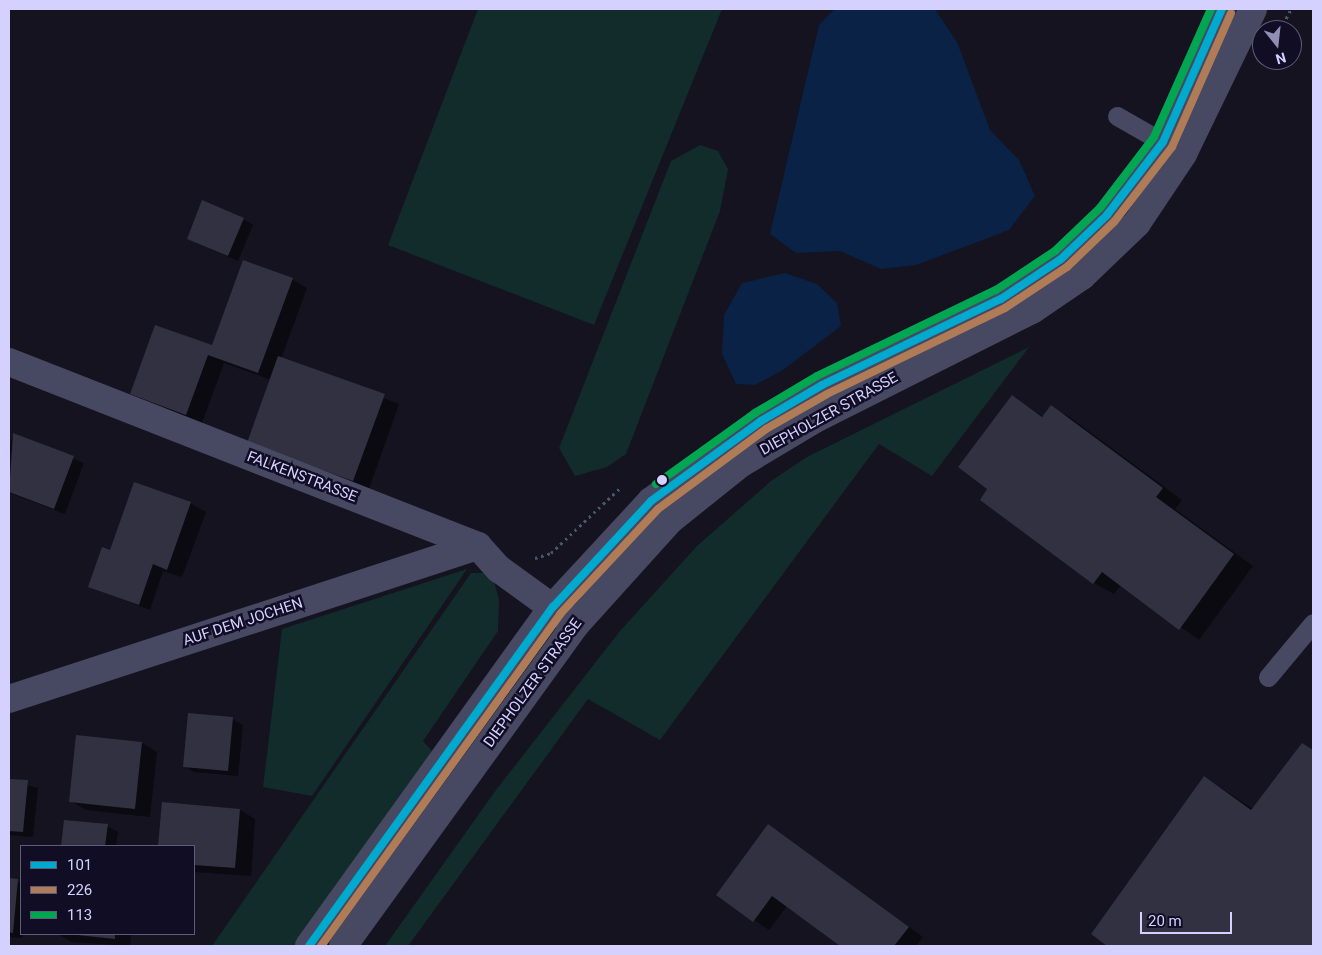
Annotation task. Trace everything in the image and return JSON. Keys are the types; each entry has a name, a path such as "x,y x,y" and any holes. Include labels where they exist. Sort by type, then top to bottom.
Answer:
{"street":[{"name":"DIEPHOLZER STRASSE","path":"309,946 554,607 651,500 704,458 822,385 1001,299 1061,259 1173,148 1222,9"},
{"name":"DIEPHOLZER STRASSE","path":"343,946 576,624 670,520 740,464 815,419 1032,310 1082,276 1137,223 1173,148 1253,9"},
{"name":"FALKENSTRASSE","path":"9,362 478,546 499,569 576,624"},
{"name":"AUF DEM JOCHEN","path":"9,699 478,546"}],"lane":[{"path":"1117,116 1173,148"},
{"path":"1268,677 1313,623"}],"green space":[{"path":"478,9 722,9 594,325 388,245"},
{"path":"700,145 718,151 728,169 720,211 626,454 607,467 575,476 559,448 671,161"},
{"path":"1029,347 932,476 879,444 660,740 588,699 408,946 385,946 496,790 620,631 697,546 771,481 807,457"},
{"path":"467,569 312,796 263,787 282,629"},
{"path":"471,573 492,573 499,600 498,631 423,741 433,752 298,946 212,946"}],"water":[{"path":"835,9 935,9 957,42 990,130 1019,160 1035,196 1009,230 916,265 881,269 840,251 796,253 770,234 819,25"},
{"path":"785,273 817,284 837,303 841,326 783,370 755,385 736,384 722,354 724,315 742,283"}],"building":[{"path":"202,200 244,218 228,256 187,239"},
{"path":"243,260 293,278 258,373 208,355 186,415 130,394 155,325 212,345"},
{"path":"278,356 385,394 353,481 247,443"},
{"path":"1012,395 1042,417 1051,405 1163,488 1156,497 1234,554 1179,630 1102,572 1093,584 980,500 987,489 958,467"},
{"path":"13,433 74,456 54,509 9,492"},
{"path":"134,482 191,502 167,570 153,564 139,605 88,587 102,547 110,550"},
{"path":"188,713 233,717 228,771 183,767"},
{"path":"76,735 142,742 135,809 69,802"},
{"path":"1302,743 1313,750 1313,946 1107,946 1091,934 1204,776 1251,810"},
{"path":"9,779 28,780 23,832 9,831"},
{"path":"162,802 240,809 235,868 195,865 195,845 158,845"},
{"path":"64,820 108,824 105,845 61,845"},
{"path":"768,824 909,927 894,946 840,946 772,896 753,922 716,895"},
{"path":"9,878 18,879 13,933 9,932"},
{"path":"77,935 115,935 115,939"}],"transit line":[{"name":"113","path":"656,484 755,413 817,376 996,290 1055,251 1100,208 1154,137 1211,9"},
{"name":"101","path":"309,946 553,607 651,501 761,421 822,385 1001,299 1061,259 1107,215 1163,142 1222,9"},
{"name":"226","path":"321,946 561,613 658,509 766,429 827,394 1005,308 1067,267 1114,222 1172,147 1231,13"}]}
